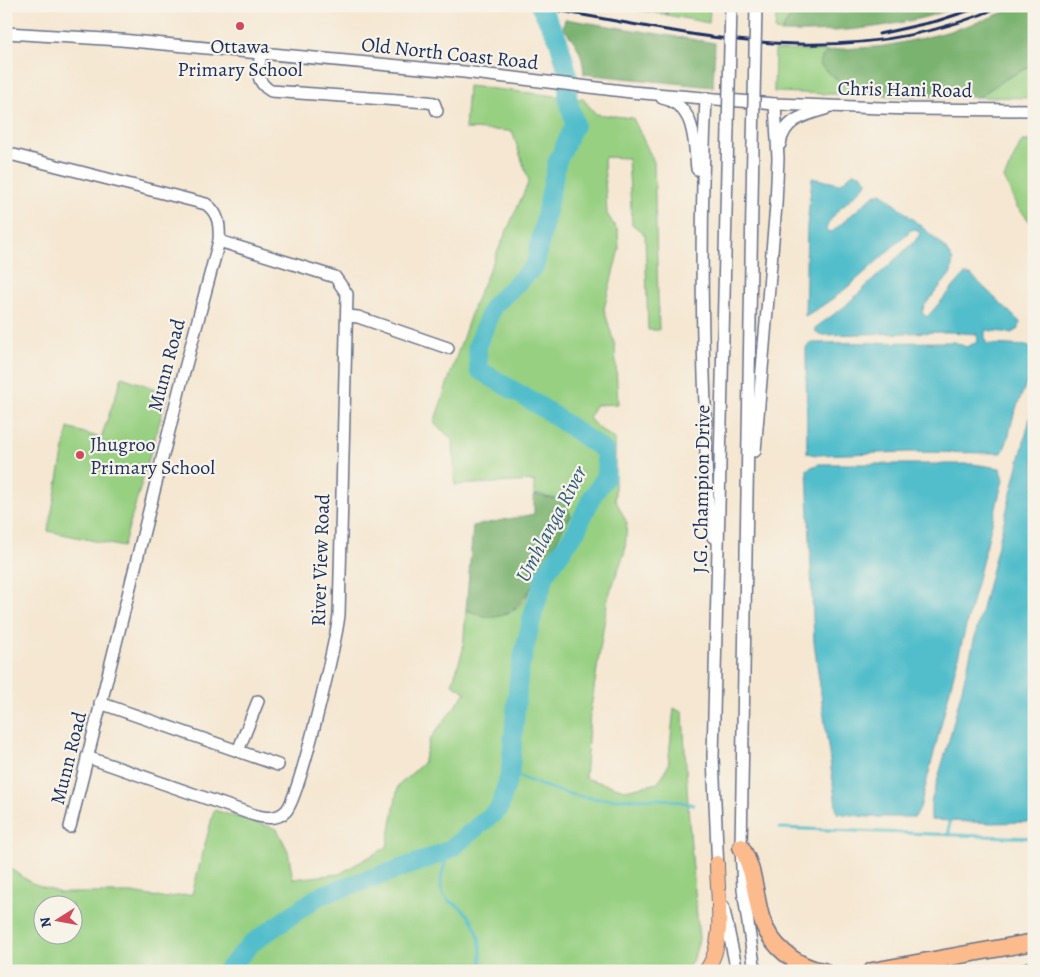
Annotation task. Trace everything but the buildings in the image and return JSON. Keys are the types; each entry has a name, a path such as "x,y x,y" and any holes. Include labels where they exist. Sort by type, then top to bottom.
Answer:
{"highway":[{"path":"740,847 750,863 761,917 773,939 787,955 802,965 823,971"},
{"path":"872,971 1034,942"},
{"path":"1027,971 1034,969"}],"main road":[{"path":"706,971 714,958 719,932 717,863"}],"street":[{"name":"J.G. Champion Drive","path":"731,6 713,756 717,863 724,910 737,971"},
{"path":"755,971 743,890 740,847 756,6"},
{"name":"Old North Coast Road","path":"6,33 122,40 425,68 631,92 775,104"},
{"path":"261,54 259,79 264,87 271,91 427,102 434,103 437,111"},
{"path":"631,92 670,100 686,113 693,131 702,198"},
{"path":"706,98 702,198 702,312 709,500 718,555"},
{"path":"775,104 778,158"},
{"name":"Chris Hani Road","path":"775,104 1034,110"},
{"path":"748,482 755,454 759,416 778,158 781,140 792,121 836,106"},
{"name":"Munn Road","path":"6,153 206,204 212,208 217,216 220,227 219,241 70,827"},
{"name":"River View Road","path":"87,757 254,815 271,818 288,810 300,774 338,623 348,316 347,294 335,277 219,241"},
{"path":"348,316 448,348"},
{"path":"238,751 258,701"},
{"path":"100,703 278,765"}],"green space":[{"path":"615,6 667,6 667,15"},
{"path":"667,6 710,6 709,23 667,15"},
{"path":"777,6 797,6 781,32 775,31"},
{"path":"797,6 961,6 895,24 850,30 781,32"},
{"path":"1017,6 1034,6 1034,64 1002,81 979,97 855,95 820,65 821,59 827,52 884,46 918,39 969,25"},
{"path":"565,19 715,43 713,87 584,74 578,49 563,28"},
{"path":"775,50 828,51 821,58 855,95 774,92"},
{"path":"1034,64 1034,98 979,97 1002,81"},
{"path":"468,86 583,99 596,114 633,118 654,162 659,330 648,330 645,235 632,224 628,158 605,157 604,161 607,214 618,231 619,249 604,309 615,346 618,404 595,405 589,418 597,427 615,439 615,499 627,523 625,551 608,598 590,714 585,778 625,790 658,783 668,766 674,708 683,713 689,821 699,939 694,958 686,971 6,971 6,866 32,883 60,893 132,893 163,898 192,894 214,810 277,829 288,851 293,879 339,874 387,847 398,786 423,763 430,739 466,692 452,684 463,650 466,610 490,617 512,612 525,599 561,529 571,516 543,495 534,495 534,481 455,485 453,440 434,423 475,302 529,181 512,131 465,129"},
{"path":"1022,141 1034,141 1034,226 1017,207 1004,178"},
{"path":"122,377 168,393 123,547 48,531 68,428 101,438"},
{"path":"534,495 563,500 571,516 537,578 516,607 503,615 489,617 466,610 473,526 534,514"}],"water":[{"path":"853,173 861,174 868,182 838,211 828,224 826,230 832,232 874,195 882,193 943,245 953,260 951,273 924,306 922,313 927,317 964,275 971,275 1020,322 1019,329 1011,333 985,330 987,344 1029,346 1031,354 1028,378 1002,453 909,452 816,455 807,453 806,348 809,343 955,342 966,347 978,342 977,334 949,332 820,335 816,332 815,328 844,307 915,241 920,234 916,229 911,230 834,298 805,316 807,226 812,178 840,184"},
{"path":"1034,402 1034,822 991,823 931,820 931,802 948,744"},
{"path":"819,464 973,464 1000,468 1003,480 920,808 915,817 868,817 837,813 814,642 807,469"}],"waterway":[{"name":"Umhlanga River","path":"226,971 252,943 319,896 449,850 499,809 510,773 519,673 533,614 546,573 576,531 593,495 606,477 605,451 543,408 479,370 477,347 493,306 535,266 557,162 575,124 568,100 567,70 558,39 540,6"},
{"path":"510,773 555,790 578,796 602,799 658,799 693,805"},
{"path":"949,821 949,835"},
{"path":"780,828 1034,838"},
{"path":"449,850 444,865 442,892 448,900 462,909 477,930 481,954 481,971"}],"railway":[{"path":"533,6 710,37 769,43 827,44 885,39 943,27 1002,6"},
{"path":"879,34 937,21 983,6"}],"place":[{"name":"Ottawa Primary School","path":"240,26"},
{"name":"Jhugroo Primary School","path":"80,455"}]}
